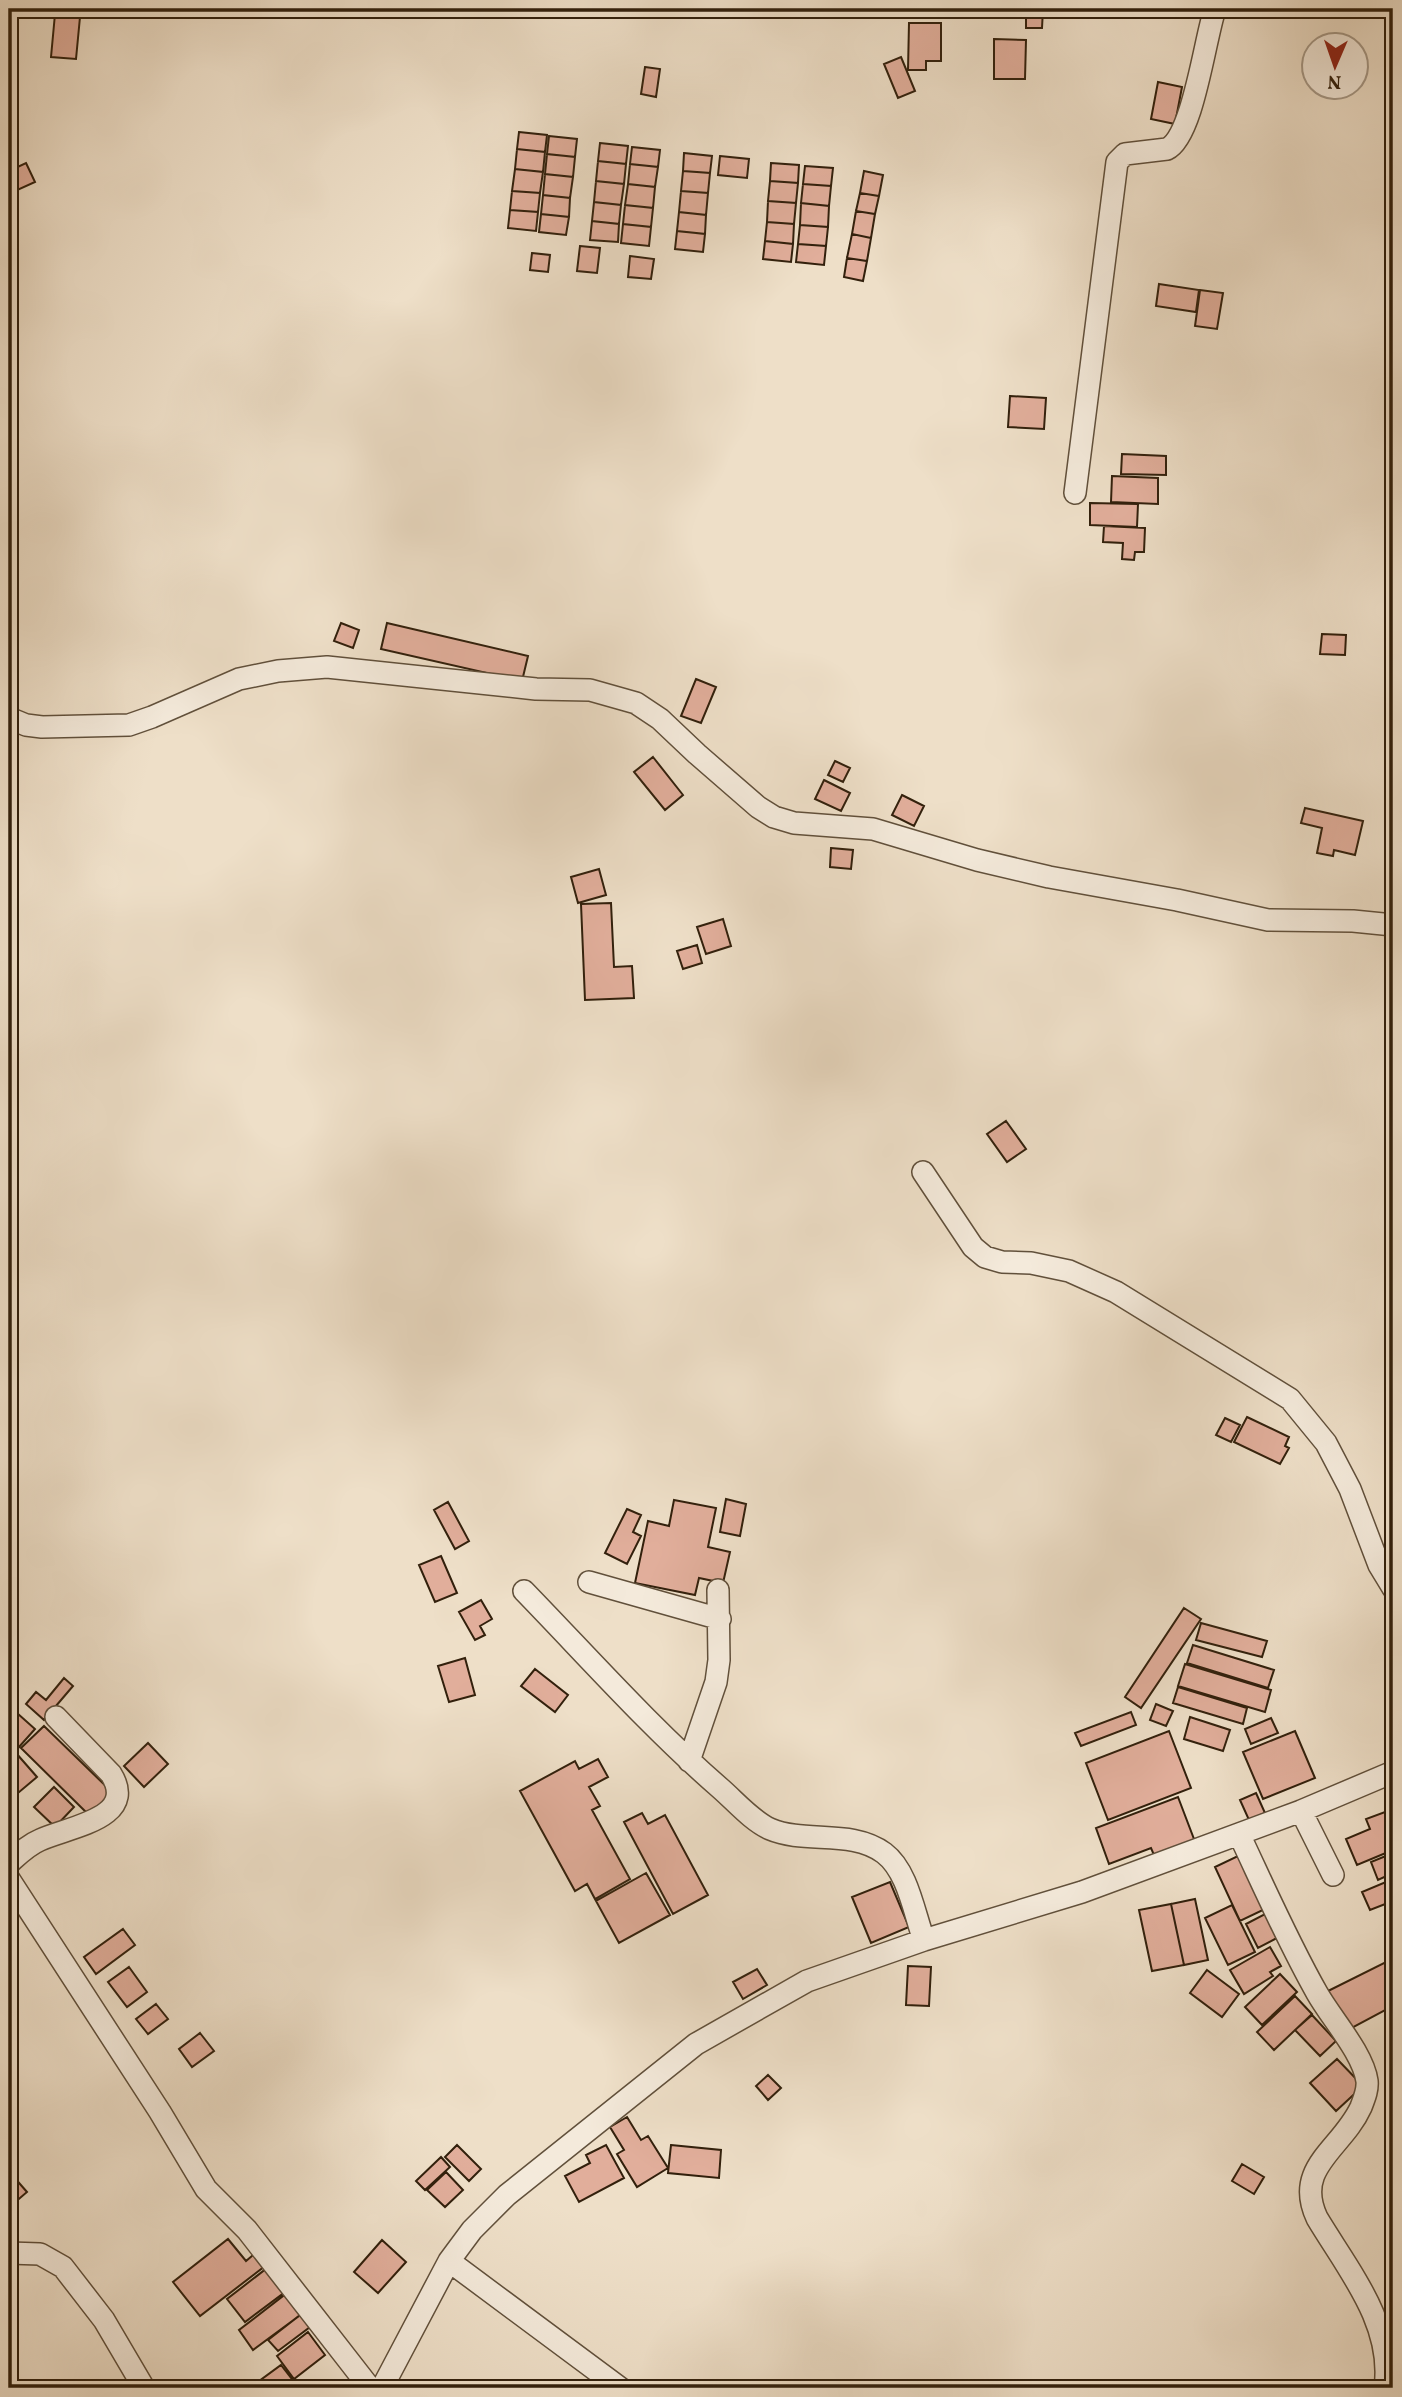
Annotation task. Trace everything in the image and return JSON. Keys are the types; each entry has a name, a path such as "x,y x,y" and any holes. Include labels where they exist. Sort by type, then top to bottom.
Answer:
{"street":[{"path":"1075,493 1117,162 1125,154 1167,149 1181,135 1192,105 1215,9"},
{"path":"9,718 26,725 42,727 129,724 152,718 239,679 278,671 327,667 536,689 590,690 636,703 660,719 758,807 774,817 794,823 873,829 989,863 1268,920 1353,920 1393,925"},
{"path":"923,1172 973,1247 985,1257 1002,1262 1031,1263 1069,1271 1116,1292 1290,1399 1326,1443 1350,1489 1379,1565 1393,1588"},
{"path":"589,1582 720,1619"},
{"path":"689,1761 716,1682 720,1619 718,1590"},
{"path":"524,1591 689,1761 769,1828 785,1833 868,1844 884,1853 894,1863 904,1882 924,1940"},
{"path":"9,1863 40,1840 99,1818 111,1809 118,1796 117,1784 111,1774 56,1717"},
{"path":"382,2388 449,2261 472,2230 507,2195 696,2044 807,1981 924,1940 1082,1892 1301,1811 1393,1772"},
{"path":"1301,1811 1334,1875"},
{"path":"1239,1834 1316,1992 1360,2061 1367,2081 1365,2097 1351,2127 1315,2171 1309,2188 1310,2203 1317,2218 1372,2310 1382,2335 1387,2360 1385,2388"},
{"path":"9,1879 206,2189 247,2230 370,2388"},
{"path":"9,2253 40,2255 63,2267 104,2320 144,2388"},
{"path":"449,2261 620,2388"}],"building":[{"path":"1026,9 1043,9 1042,28 1026,28"},
{"path":"55,14 80,17 76,59 51,57"},
{"path":"909,23 941,23 941,61 926,61 926,70 908,70"},
{"path":"994,39 1026,40 1025,79 994,79"},
{"path":"901,57 915,91 898,98 884,64"},
{"path":"645,67 660,69 656,97 641,94"},
{"path":"1158,82 1182,87 1175,124 1151,119"},
{"path":"519,132 547,135 545,152 517,149"},
{"path":"549,136 577,139 575,157 547,154"},
{"path":"600,143 628,146 626,164 598,161"},
{"path":"632,147 660,150 658,167 630,164"},
{"path":"517,149 545,152 543,172 515,169"},
{"path":"684,153 712,156 710,173 683,171"},
{"path":"547,154 575,157 573,177 545,174"},
{"path":"720,156 749,159 747,178 718,175"},
{"path":"598,161 626,164 624,184 596,181"},
{"path":"26,163 35,182 13,192 9,171"},
{"path":"771,163 799,165 798,183 770,181"},
{"path":"630,164 658,167 655,187 628,184"},
{"path":"805,166 833,168 831,186 803,184"},
{"path":"515,169 543,172 540,193 512,191"},
{"path":"683,171 710,173 708,193 681,191"},
{"path":"864,171 883,175 879,196 860,193"},
{"path":"545,174 573,177 570,198 543,195"},
{"path":"596,181 624,184 621,205 594,202"},
{"path":"770,181 798,183 796,203 768,201"},
{"path":"628,184 655,187 653,208 625,205"},
{"path":"803,184 831,186 829,206 801,203"},
{"path":"512,191 540,193 538,212 510,210"},
{"path":"681,191 708,193 706,215 679,212"},
{"path":"860,193 879,196 875,214 856,211"},
{"path":"543,195 570,198 569,217 541,214"},
{"path":"768,201 796,203 794,224 767,222"},
{"path":"594,202 621,205 619,224 592,221"},
{"path":"801,203 829,206 828,227 800,225"},
{"path":"625,205 653,208 651,227 623,224"},
{"path":"510,210 538,212 536,231 508,228"},
{"path":"856,211 875,214 871,238 852,234"},
{"path":"679,212 706,215 705,234 677,231"},
{"path":"541,214 569,217 566,235 539,232"},
{"path":"592,221 619,224 618,242 590,240"},
{"path":"767,222 794,224 793,244 765,241"},
{"path":"623,224 651,227 649,246 621,243"},
{"path":"800,225 828,227 826,246 798,244"},
{"path":"677,231 705,234 703,252 675,249"},
{"path":"852,234 871,238 867,261 847,258"},
{"path":"765,241 793,244 791,262 763,259"},
{"path":"798,244 826,246 824,265 796,262"},
{"path":"580,246 600,248 597,273 577,271"},
{"path":"532,253 550,255 548,272 530,270"},
{"path":"630,256 654,259 651,279 628,277"},
{"path":"847,258 867,261 863,281 844,277"},
{"path":"1159,284 1199,290 1196,312 1156,306"},
{"path":"1200,290 1223,293 1217,329 1195,326"},
{"path":"1010,396 1046,398 1044,429 1008,427"},
{"path":"1122,454 1166,456 1166,475 1121,474"},
{"path":"1112,476 1158,478 1158,504 1111,502"},
{"path":"1090,503 1138,504 1137,527 1090,525"},
{"path":"1104,526 1145,528 1144,552 1135,552 1134,560 1122,559 1123,543 1103,542"},
{"path":"341,623 359,630 353,648 334,641"},
{"path":"387,623 528,656 522,681 381,649"},
{"path":"1322,634 1346,635 1345,655 1320,654"},
{"path":"696,679 716,687 701,723 681,716"},
{"path":"653,757 683,795 665,810 634,772"},
{"path":"835,761 850,768 843,782 828,775"},
{"path":"824,780 850,793 841,811 815,799"},
{"path":"902,795 924,806 914,826 892,815"},
{"path":"1305,808 1363,821 1355,855 1334,850 1333,856 1317,853 1322,828 1301,823"},
{"path":"831,848 853,850 851,869 830,867"},
{"path":"599,869 606,895 578,903 571,877"},
{"path":"611,903 614,967 632,966 634,998 585,1000 581,904"},
{"path":"723,919 731,946 706,954 697,927"},
{"path":"697,945 702,963 683,969 677,951"},
{"path":"1006,1121 1026,1149 1007,1162 987,1134"},
{"path":"1247,1417 1289,1437 1285,1446 1289,1448 1280,1464 1234,1442"},
{"path":"1225,1418 1240,1425 1231,1442 1216,1435"},
{"path":"726,1499 746,1504 740,1536 720,1532"},
{"path":"674,1500 716,1508 708,1547 730,1552 723,1583 699,1578 695,1595 635,1583 648,1521 669,1526"},
{"path":"448,1502 469,1541 455,1549 434,1510"},
{"path":"627,1509 641,1515 633,1532 641,1536 627,1564 605,1553"},
{"path":"441,1556 457,1593 435,1602 419,1565"},
{"path":"481,1600 492,1619 480,1626 485,1635 475,1640 459,1612"},
{"path":"1184,1608 1201,1619 1141,1708 1125,1697"},
{"path":"1201,1623 1267,1641 1262,1657 1196,1640"},
{"path":"1193,1645 1274,1670 1268,1688 1187,1663"},
{"path":"465,1658 475,1695 449,1702 438,1666"},
{"path":"1185,1664 1271,1690 1265,1712 1178,1686"},
{"path":"535,1669 568,1695 555,1712 521,1686"},
{"path":"64,1678 73,1686 44,1720 26,1704 36,1692 46,1700"},
{"path":"1178,1687 1247,1708 1243,1724 1173,1703"},
{"path":"1156,1704 1173,1711 1166,1726 1150,1720"},
{"path":"1131,1712 1136,1725 1081,1746 1075,1733"},
{"path":"17,1713 35,1729 19,1747 9,1738 9,1722"},
{"path":"1190,1717 1230,1730 1223,1751 1184,1739"},
{"path":"1271,1718 1278,1733 1251,1744 1245,1729"},
{"path":"44,1726 114,1794 91,1817 21,1748"},
{"path":"1169,1731 1191,1788 1108,1820 1086,1763"},
{"path":"1295,1731 1315,1778 1263,1799 1243,1752"},
{"path":"148,1743 168,1764 144,1787 124,1766"},
{"path":"9,1745 37,1777 18,1793 10,1785 9,1787"},
{"path":"598,1759 608,1777 589,1787 600,1806 592,1810 630,1879 595,1899 587,1884 575,1891 520,1791 575,1761 579,1769"},
{"path":"54,1787 74,1807 55,1827 34,1807"},
{"path":"1256,1793 1265,1813 1249,1820 1240,1800"},
{"path":"1178,1797 1197,1847 1157,1862 1151,1848 1109,1864 1096,1828"},
{"path":"1385,1812 1393,1833 1393,1850 1357,1865 1346,1839 1370,1829 1366,1819"},
{"path":"642,1813 648,1824 665,1815 708,1895 673,1914 624,1822"},
{"path":"1393,1853 1393,1873 1378,1880 1371,1862"},
{"path":"1240,1855 1265,1909 1240,1921 1215,1867"},
{"path":"646,1873 670,1915 619,1943 596,1901"},
{"path":"1393,1879 1393,1901 1370,1910 1362,1892"},
{"path":"890,1882 909,1927 871,1943 852,1897"},
{"path":"1195,1899 1208,1960 1184,1965 1171,1904"},
{"path":"1171,1904 1184,1965 1152,1971 1139,1910"},
{"path":"1232,1905 1255,1952 1228,1965 1205,1918"},
{"path":"1265,1914 1277,1938 1258,1948 1246,1924"},
{"path":"123,1929 135,1945 96,1974 84,1957"},
{"path":"1270,1947 1281,1966 1270,1972 1273,1976 1244,1994 1230,1970"},
{"path":"1388,1961 1393,1971 1393,2006 1348,2030 1328,1991"},
{"path":"908,1966 931,1967 929,2006 906,2005"},
{"path":"129,1967 147,1992 127,2007 108,1982"},
{"path":"757,1969 767,1985 743,1999 733,1982"},
{"path":"1207,1970 1239,1994 1222,2017 1190,1993"},
{"path":"1280,1974 1297,1992 1262,2025 1245,2007"},
{"path":"1295,1996 1312,2014 1274,2050 1257,2032"},
{"path":"156,2004 168,2019 148,2034 136,2019"},
{"path":"1312,2015 1336,2041 1320,2056 1295,2030"},
{"path":"200,2033 214,2051 192,2067 179,2049"},
{"path":"1337,2059 1363,2086 1336,2111 1310,2083"},
{"path":"768,2075 781,2088 768,2100 756,2086"},
{"path":"627,2117 641,2140 648,2136 668,2168 637,2187 617,2154 624,2150 610,2127"},
{"path":"457,2145 481,2169 469,2181 445,2157"},
{"path":"606,2145 624,2178 579,2202 565,2176 590,2163 586,2155"},
{"path":"671,2145 721,2150 719,2178 668,2173"},
{"path":"441,2157 450,2167 425,2190 416,2181"},
{"path":"1242,2164 1264,2177 1254,2194 1232,2181"},
{"path":"446,2172 463,2190 445,2207 427,2190"},
{"path":"13,2176 27,2192 13,2204 9,2198 9,2180"},
{"path":"228,2239 246,2261 259,2250 269,2263 200,2316 173,2282"},
{"path":"382,2240 406,2262 378,2293 354,2272"},
{"path":"271,2265 289,2289 245,2322 227,2299"},
{"path":"287,2293 303,2313 253,2350 239,2330"},
{"path":"304,2312 314,2324 278,2351 268,2340"},
{"path":"308,2332 325,2355 294,2379 277,2356"},
{"path":"281,2365 298,2387 251,2387"}]}
